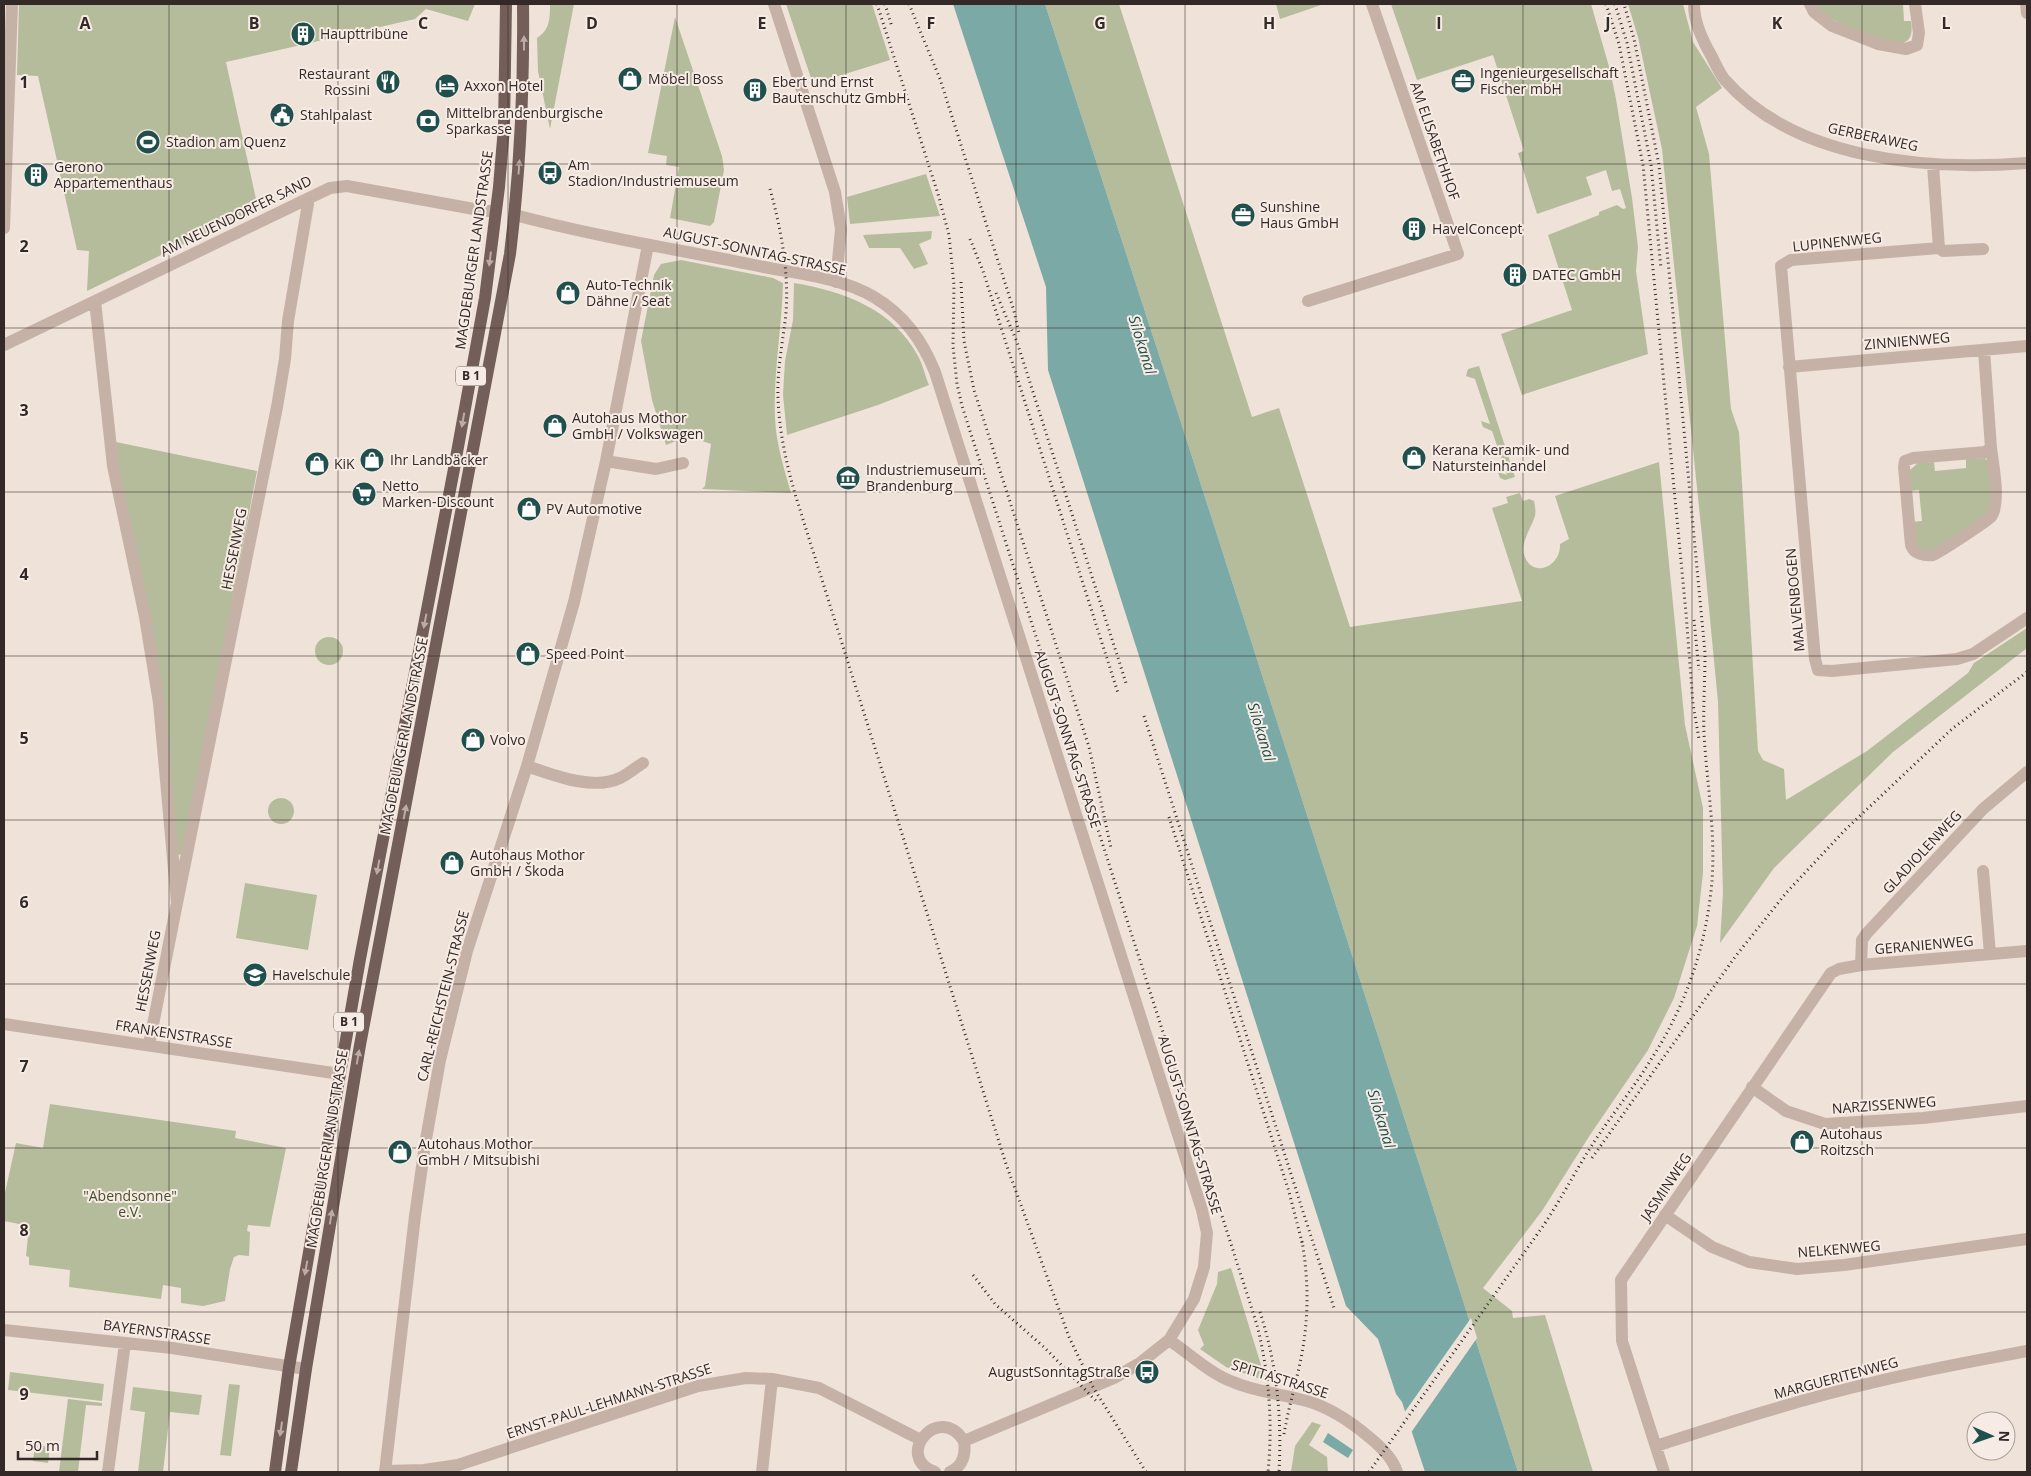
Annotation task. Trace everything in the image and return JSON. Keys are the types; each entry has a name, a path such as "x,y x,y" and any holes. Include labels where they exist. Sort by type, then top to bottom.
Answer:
{"main road":[{"name":"MAGDEBURGER LANDSTRASSE","path":"275,1472 290,1367 360,959 485,298 504,128 506,4"},
{"name":"MAGDEBURGER LANDSTRASSE","path":"291,1472 306,1369 360,1045 510,254 524,83 524,4"},
{"path":"496,211 514,215"}],"street":[{"path":"4,228 6,111 12,4"},
{"path":"774,4 835,192 841,230 836,282"},
{"name":"AM ELISABETHHOF","path":"1308,301 1458,254 1372,4"},
{"name":"GERBERAWEG","path":"1694,4 1700,33 1724,79 1772,121 1826,144 1891,159 1933,165 1986,166 2027,163"},
{"path":"1810,4 1814,12 1832,26 1878,44 1906,49 1917,45 1919,33 1915,4"},
{"path":"2026,4 2027,13"},
{"path":"1933,165 1939,248"},
{"name":"AM NEUENDORFER SAND","path":"4,345 330,188 347,186 496,211"},
{"name":"HESSENWEG","path":"149,1045 278,407 288,321 309,198"},
{"name":"AUGUST-SONNTAG-STRASSE","path":"514,215 648,245 836,282 873,296 900,317 920,341 935,372 1200,1202 1207,1233 1204,1267 1194,1299 1170,1340 1140,1363 1114,1378 964,1441"},
{"name":"CARL-REICHSTEIN-STRASSE","path":"385,1471 407,1275 436,1079 467,951 527,766 574,602 606,461 648,245"},
{"name":"LUPINENWEG","path":"1789,366 1781,266 1791,260 1939,248 1944,251 1983,249"},
{"name":"HESSENWEG","path":"95,301 113,466 146,617 159,703 177,904"},
{"name":"ZINNIENWEG","path":"1789,366 2027,346"},
{"path":"1984,350 1996,502 1991,517 1934,554 1919,554 1912,550 1904,468 1905,461 1913,458 1985,452 1991,448"},
{"name":"MALVENBOGEN","path":"1789,366 1815,659 1818,670 1832,671 1957,659 1973,654 2027,618"},
{"path":"606,461 656,469 683,463"},
{"path":"527,766 568,780 595,782 618,779 643,763"},
{"name":"GLADIOLENWEG","path":"1861,965 1862,940 1866,933 1983,809 2027,772"},
{"name":"GERANIENWEG","path":"1982,871 1990,954"},
{"name":"GERANIENWEG","path":"1861,965 2027,951"},
{"name":"JASMINWEG","path":"1664,1472 1622,1341 1621,1280 1831,973 1839,968 1861,965"},
{"name":"FRANKENSTRASSE","path":"4,1024 340,1074"},
{"name":"NARZISSENWEG","path":"1752,1087 1786,1111 1825,1124 1923,1118 2027,1106"},
{"name":"NELKENWEG","path":"1665,1215 1712,1247 1749,1262 1796,1269 1844,1265 2027,1239"},
{"name":"BAYERNSTRASSE","path":"4,1330 172,1348 306,1369"},
{"name":"SPITTASTRASSE","path":"1170,1340 1212,1372 1232,1382 1252,1389 1307,1401 1335,1412 1354,1424 1377,1443 1388,1455 1398,1472"},
{"path":"108,1472 125,1343"},
{"name":"MARGUERITENWEG","path":"1656,1446 1783,1406 1870,1383 2027,1351"},
{"name":"ERNST-PAUL-LEHMANN-STRASSE","path":"385,1471 424,1470 458,1465 698,1386 746,1378 772,1379 825,1390 920,1440"},
{"path":"762,1472 772,1379"},
{"path":"935,1472 924,1466 918,1451 920,1440 924,1434 931,1430 942,1428 955,1431 964,1441 965,1455 956,1469 950,1472"}],"green space":[{"name":"Stadion am Quenz","path":"19,4 475,4 468,21 426,9 415,19 226,62 258,208 87,291 89,251 77,250 38,76 17,75"},
{"path":"550,4 574,4 550,129 538,71 537,38 547,27"},
{"path":"786,4 872,4 890,60 813,84"},
{"path":"1045,4 1119,4 1252,417 1279,408 1350,627 1522,601 1492,508 1508,503 1506,497 1520,493 1523,501 1529,499 1534,501 1535,516 1523,547 1525,557 1529,563 1534,567 1546,567 1556,559 1560,544 1569,539 1555,496 1659,462 1685,725 1703,808 1703,873 1697,926 1674,998 1648,1050 1590,1135 1542,1211 1483,1288 1512,1311 1513,1318 1545,1315 1593,1472 1518,1472"},
{"path":"1276,4 1324,4 1280,19"},
{"path":"1391,4 1591,4 1610,70 1616,99 1632,198 1638,247 1636,271 1648,354 1522,395 1501,334 1572,310 1548,235 1599,215 1599,212 1617,205 1623,209 1626,208 1620,189 1612,191 1606,170 1586,177 1592,195 1537,214 1518,153 1524,151 1493,55 1417,80"},
{"path":"1628,4 1683,4 1693,42 1722,88 1696,107 1709,154 1731,409 1739,432 1758,751 1763,760 1784,769 1786,800 1867,751 1968,673 1974,663 2027,628 2027,648 1893,752 1774,868 1720,943 1723,893 1718,702 1703,546 1662,149 1638,37"},
{"path":"1816,4 1903,4 1904,21 1911,21 1911,35 1905,42 1898,43 1876,39 1829,17"},
{"path":"675,17 722,156 724,170 714,222 710,226 670,218 679,167 666,165 667,156 648,153"},
{"path":"926,174 940,216 850,224 847,197"},
{"path":"932,231 931,239 919,244 928,264 914,269 900,248 869,248 863,235"},
{"path":"681,260 773,278 783,283 775,384 775,418 779,447 791,493 702,489 705,486 711,444 688,439 666,445 652,400 641,341 654,275 661,264"},
{"path":"794,283 831,291 848,297 881,314 908,340 920,359 929,385 878,405 787,435 783,395 785,361 793,320"},
{"path":"1479,366 1515,477 1505,480 1500,478 1498,472 1507,475 1492,431 1483,427 1481,421 1490,424 1475,379 1466,376 1468,369"},
{"path":"116,442 257,471 184,854 175,855 170,787 117,465"},
{"path":"1985,458 1989,464 1993,500 1988,513 1934,550 1925,551 1915,544 1912,522 1922,521 1919,490 1910,491 1910,470 1918,463 1934,462 1935,471 1966,468 1966,459"},
{"path":"329,637 339,641 343,651 339,661 329,665 319,661 315,651 319,641"},
{"path":"281,798 290,802 294,811 290,820 281,824 272,820 268,811 272,802"},
{"path":"245,883 317,895 308,950 236,938"},
{"name":"\"Abendsonne\" e.V.","path":"50,1104 236,1131 235,1138 286,1148 270,1227 248,1225 247,1231 250,1232 249,1256 239,1255 234,1257 230,1269 225,1301 203,1306 181,1303 181,1288 163,1285 161,1299 69,1287 70,1270 29,1265 29,1257 26,1256 29,1226 4,1221 4,1197 16,1143 43,1148"},
{"path":"1231,1268 1266,1381 1226,1367 1200,1349 1204,1345 1198,1330 1217,1284 1218,1272"},
{"path":"10,1372 104,1384 102,1401 8,1390"},
{"path":"229,1384 240,1385 231,1456 220,1455"},
{"path":"133,1387 202,1395 199,1415 170,1412 163,1472 138,1472 145,1412 130,1410"},
{"path":"68,1399 102,1403 102,1406 86,1405 78,1472 59,1472"},
{"path":"1312,1422 1321,1425 1309,1445 1327,1457 1328,1472 1291,1472 1295,1446"},
{"path":"35,1445 50,1447 48,1463 33,1461"}],"water":[{"name":"Silokanal","path":"953,4 1045,4 1518,1472 1425,1472 1402,1402 1396,1394 1378,1339 1346,1306 1048,370 1046,287"},
{"path":"1328,1433 1353,1450 1348,1458 1323,1442"}],"pier":[{"path":"1471,1318 1477,1338 1410,1434 1404,1413"}],"railway":[{"path":"877,4 938,194 949,235 954,285 953,346 957,384 962,406 1257,1325 1269,1398 1268,1472"},
{"path":"885,4 892,27"},
{"path":"909,4 940,79 1014,311 1019,333"},
{"path":"1606,4 1619,44 1643,165 1693,704 1699,739"},
{"path":"1615,4 1627,43 1651,165 1661,269"},
{"path":"1545,1223 1596,1139 1645,1068 1673,1021 1697,961 1707,920 1712,878 1711,816 1704,733 1705,653 1659,165 1634,39 1624,4"},
{"path":"770,189 781,235 787,297 778,376 780,422 795,494 1006,1164 1069,1337 1093,1387 1146,1472"},
{"path":"970,239 983,271 1118,693"},
{"path":"961,282 964,341 974,390 1089,747 1111,848"},
{"path":"996,293 1017,342 1126,683"},
{"path":"1694,620 1699,670"},
{"path":"1592,1158 1735,957 1786,893 1845,830 1953,728 2027,672"},
{"path":"1144,716 1334,1308"},
{"path":"1169,817 1289,1192 1303,1246"},
{"path":"1369,1472 1548,1219"},
{"path":"1284,1434 1305,1332 1307,1287 1302,1241"},
{"path":"973,1275 995,1304 1045,1348 1097,1402"},
{"path":"1260,1312 1271,1351 1277,1391 1280,1431 1279,1472"}],"place":[{"name":"Haupttribüne","path":"303,34"},
{"name":"Möbel Boss","path":"630,79"},
{"name":"Ingenieurgesellschaft Fischer mbH","path":"1463,81"},
{"name":"Restaurant Rossini","path":"388,82"},
{"name":"Axxon Hotel","path":"447,86"},
{"name":"Ebert und Ernst Bautenschutz GmbH","path":"755,90"},
{"name":"Stahlpalast","path":"282,115"},
{"name":"Mittelbrandenburgische Sparkasse","path":"428,121"},
{"name":"Stadion am Quenz","path":"148,142"},
{"name":"Am Stadion/Industriemuseum","path":"550,173"},
{"name":"Gerono Appartementhaus","path":"36,175"},
{"name":"Sunshine Haus GmbH","path":"1243,215"},
{"name":"HavelConcept","path":"1414,229"},
{"name":"DATEC GmbH","path":"1515,275"},
{"name":"Auto-Technik Dähne / Seat","path":"568,293"},
{"name":"Autohaus Mothor GmbH / Volkswagen","path":"555,426"},
{"name":"Kerana Keramik- und Natursteinhandel","path":"1414,458"},
{"name":"Ihr Landbäcker","path":"372,460"},
{"name":"KiK","path":"317,464"},
{"name":"Industriemuseum Brandenburg","path":"848,478"},
{"name":"Netto Marken-Discount","path":"364,494"},
{"name":"PV Automotive","path":"529,509"},
{"name":"Speed Point","path":"528,654"},
{"name":"Volvo","path":"473,740"},
{"name":"Autohaus Mothor GmbH / Škoda","path":"452,863"},
{"name":"Havelschule","path":"255,975"},
{"name":"Autohaus Roitzsch","path":"1802,1142"},
{"name":"Autohaus Mothor GmbH / Mitsubishi","path":"400,1152"},
{"name":"AugustSonntagStraße","path":"1147,1372"}]}
